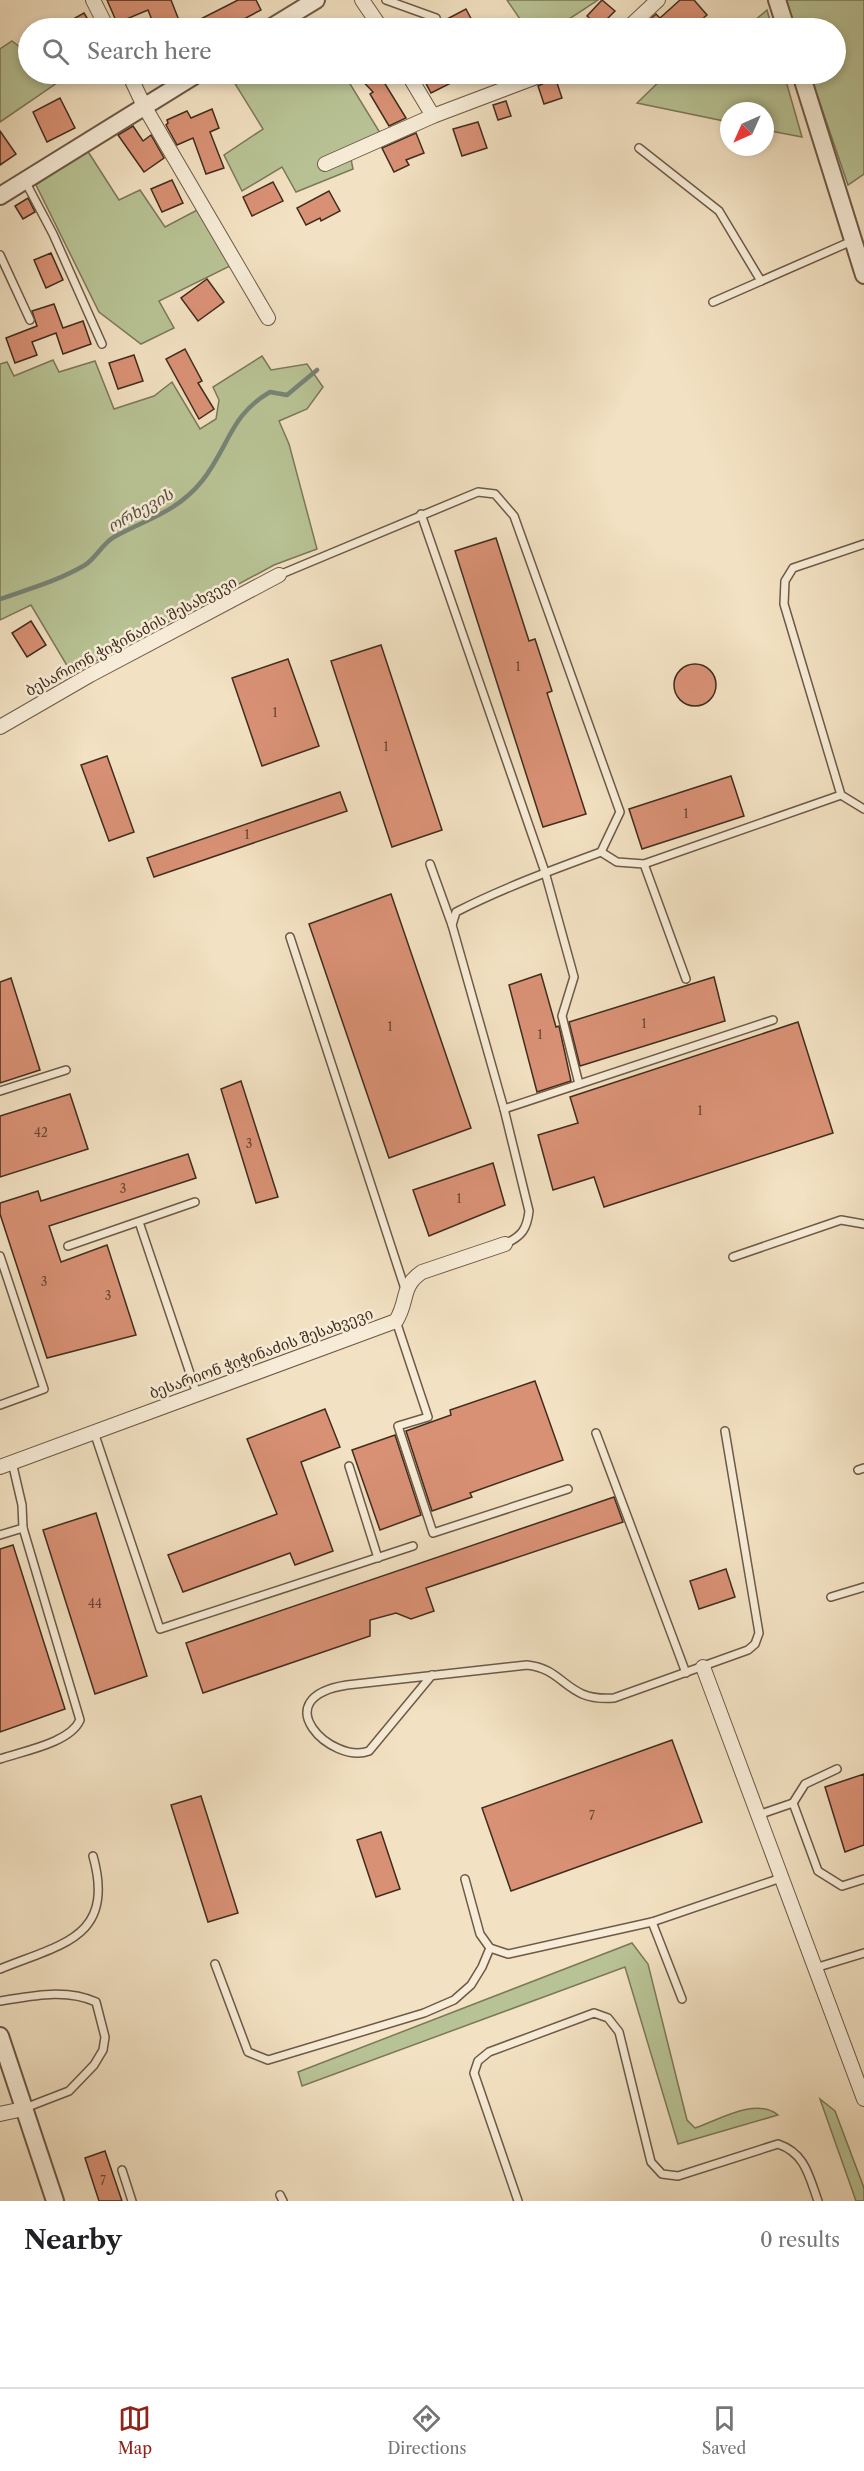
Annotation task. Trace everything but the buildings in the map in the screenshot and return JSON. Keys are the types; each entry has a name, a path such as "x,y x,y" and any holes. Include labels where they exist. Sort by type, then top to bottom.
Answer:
{"street":[{"path":"93,0 102,18"},
{"path":"286,18 316,0"},
{"path":"639,18 658,0"},
{"path":"777,0 783,18"},
{"path":"367,1 376,18"},
{"path":"134,84 144,106 268,318"},
{"path":"1,193 180,84"},
{"path":"414,84 433,116"},
{"path":"325,164 433,116 518,84"},
{"path":"804,84 864,275"},
{"name":"ბესარიონ ჭიჭინაძის შესახვევი","path":"0,727 90,675 279,575"},
{"path":"405,1289 412,1279 422,1272 505,1244"},
{"name":"ბესარიონ ჭიჭინაძის შესახვევი","path":"6,1464 396,1321 406,1299 405,1289"},
{"path":"703,1667 864,2099"},
{"path":"0,2036 55,2201"},
{"path":"0,2114 23,2109"}],"lane":[{"path":"386,0 436,18"},
{"path":"639,148 720,210 761,281"},
{"path":"24,180 53,234 102,344"},
{"path":"713,302 852,241"},
{"path":"0,255 30,320"},
{"path":"279,575 478,492 495,494 514,516 620,812 601,852 545,872 456,912 452,925"},
{"path":"421,514 545,872 574,977 562,1016 579,1084"},
{"path":"864,544 793,568 785,581 784,604 841,795 864,809"},
{"path":"601,852 617,862 644,864 841,795"},
{"path":"430,864 452,925 504,1109 529,1210 527,1227 518,1238 505,1244"},
{"path":"644,864 686,978"},
{"path":"290,937 405,1289"},
{"path":"504,1109 773,1020"},
{"path":"0,1091 66,1070"},
{"path":"68,1246 195,1203"},
{"path":"733,1257 841,1220 864,1224"},
{"path":"139,1222 197,1394"},
{"path":"0,1256 44,1389 0,1405"},
{"path":"396,1321 428,1417 398,1426 433,1533 568,1489"},
{"path":"432,1675 369,1751 352,1754 318,1736 310,1725 307,1709 314,1695 325,1688 432,1675 526,1665 541,1666 572,1690 591,1698 603,1699 614,1698 748,1650 755,1644 759,1633 725,1431"},
{"path":"94,1432 160,1629 413,1546"},
{"path":"596,1433 686,1673"},
{"path":"0,1759 67,1736 77,1728 80,1720 23,1528 22,1505 6,1464"},
{"path":"349,1466 378,1558"},
{"path":"0,1535 23,1528"},
{"path":"831,1597 864,1587"},
{"path":"758,1815 793,1803 805,1784 837,1769"},
{"path":"793,1803 818,1871 842,1886 864,1879"},
{"path":"0,1969 83,1933 96,1907 99,1889 100,1880 93,1856"},
{"path":"465,1879 480,1934 490,1948 508,1954 652,1922 782,1878"},
{"path":"652,1922 682,1999"},
{"path":"215,1964 248,2052 268,2060 424,2013 454,2000 471,1984 490,1948"},
{"path":"815,1968 864,1953"},
{"path":"0,2001 40,1994 80,1994 96,2002 105,2037 103,2050 94,2065 69,2091 23,2109"},
{"path":"518,2201 474,2073 478,2061 489,2052 594,2013 608,2018 619,2032 651,2162 662,2174 678,2176 778,2144 792,2149 805,2166 818,2201"},
{"path":"122,2170 132,2201"}],"green space":[{"path":"507,0 598,0 571,18 519,18"},
{"path":"786,0 864,0 864,174 848,185 813,84 846,84 846,18 792,18"},
{"path":"767,10 769,18 758,18"},
{"path":"12,41 18,46 18,84 55,84 0,122 0,49"},
{"path":"235,84 350,84 382,136 351,159 353,169 296,192 282,167 242,191 224,155 263,129"},
{"path":"657,84 787,84 802,137 774,132 774,102 720,102 720,120 637,103"},
{"path":"87,150 119,200 140,190 165,227 201,208 234,264 159,301 174,328 141,344 99,312 36,185"},
{"path":"262,356 271,370 307,364 323,387 307,409 279,421 289,444 317,549 274,565 72,674 31,605 0,620 0,364 7,362 14,376 53,360 59,372 95,361 114,409 154,396 172,382 200,429 216,419 219,400 213,387"},
{"path":"632,1943 648,1964 687,2120 695,2128 748,2109 769,2110 778,2115 678,2144 625,1967 302,2086 298,2072"},
{"path":"820,2099 835,2111 864,2188 864,2201 856,2201"}],"waterway":[{"name":"ორხევის","path":"0,599 75,571 89,562 114,537 172,508 202,481 246,411 270,392 287,395 317,370"}]}
